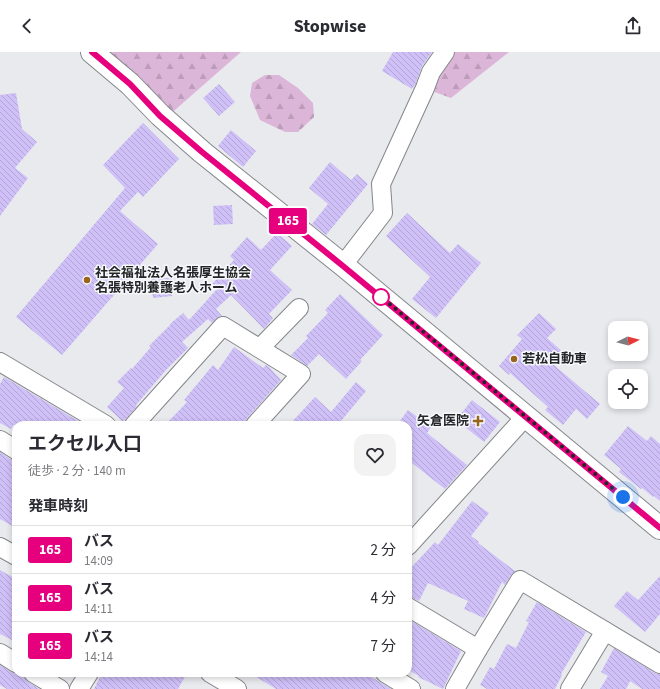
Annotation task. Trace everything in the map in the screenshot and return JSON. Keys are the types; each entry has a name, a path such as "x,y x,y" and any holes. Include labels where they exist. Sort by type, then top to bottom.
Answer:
{"main road":[{"path":"92,52 130,84 160,116 202,152 526,416 660,528"}],"street":[{"path":"343,266 383,213 381,184 431,72 445,52"},
{"path":"260,348 299,308"},
{"path":"138,421 223,326 301,374 259,421"},
{"path":"0,362 99,421"},
{"path":"412,542 526,416"},
{"path":"0,440 12,448"},
{"path":"0,547 12,554"},
{"path":"454,689 520,580 660,664"},
{"path":"412,609 478,649"},
{"path":"570,689 605,631"},
{"path":"0,653 12,660"},
{"path":"40,677 60,689"},
{"path":"79,689 86,677"},
{"path":"217,677 237,689"},
{"path":"392,677 411,689"}],"green space":[{"path":"101,52 241,52 167,117"},
{"path":"449,52 509,52 451,98 429,90"},
{"path":"265,75 279,75 298,88 313,103 314,117 298,132 285,132 260,120 250,96 252,83"}],"building":[{"path":"393,52 432,52 422,66 416,83 412,89 382,71"},
{"path":"219,84 235,102 219,116 203,98"},
{"path":"16,93 22,129 37,142 15,168 28,178 0,216 0,95"},
{"name":"社会福祉法人名張厚生協会 名張特別養護老人ホーム","path":"143,123 179,159 143,197 138,192 120,211 158,244 62,355 16,317 125,188 103,165"},
{"path":"231,130 256,151 243,167 218,146"},
{"path":"330,162 351,180 357,174 368,184 326,235 312,224 328,204 309,188"},
{"path":"232,205 233,224 214,225 213,206"},
{"path":"407,213 450,253 458,244 481,263 436,318 412,299 430,277 386,236"},
{"path":"277,233 292,246 270,270 292,290 269,314 273,318 264,329 231,295 216,309 222,316 219,316 212,323 208,319 182,342 188,348 166,370 136,405 137,406 124,421 122,421 107,407 124,388 117,382 131,368 132,369 151,347 149,346 170,324 183,313 189,320 218,288 212,284 234,260 230,256 247,237 261,250"},
{"path":"171,278 172,296 153,298 151,279"},
{"path":"340,294 383,335 360,360 362,361 346,379 319,354 307,366 291,355 308,338 306,336 328,313 325,310"},
{"path":"539,313 556,329 547,338 564,353 554,365 600,404 587,419 576,409 563,425 545,410 548,407 510,373 509,375 499,366 522,339 517,335"},
{"path":"234,347 263,368 266,365 269,367 281,380 246,421 169,421 187,402 184,400 213,365 218,370"},
{"path":"4,377 78,421 12,421 11,429 0,423 0,384"},
{"path":"356,382 366,391 341,421 293,421 315,397 331,412"},
{"name":"矢倉医院","path":"472,400 500,422 484,442 456,420"},
{"path":"408,410 431,427 427,433 467,465 445,489 412,463 412,421 400,421"},
{"path":"628,426 647,441 651,436 660,444 660,501 619,472 621,469 604,455"},
{"path":"0,452 12,459 12,526 0,519"},
{"path":"472,501 489,513 471,536 515,571 505,585 502,582 484,618 464,609 468,601 428,583 419,601 412,598 412,567 435,542 438,545"},
{"path":"0,570 12,577 12,640 0,634"},
{"path":"660,576 660,614 645,632 614,606 627,591 638,600"},
{"path":"537,602 586,632 561,674 562,675 555,689 487,689 480,685 490,667 494,669 507,644 516,648 529,622 526,621"},
{"path":"412,621 461,651 443,689 418,677 419,676 412,672"},
{"path":"614,648 655,673 660,674 660,689 642,689 630,681 626,689 600,689 608,676 601,672"},
{"path":"0,665 12,672 12,677 24,677 39,689 7,689 0,685"},
{"path":"100,677 185,677 178,689 94,689"},
{"path":"256,677 372,677 391,689 276,689"}],"bus line":[{"name":"165","path":"92,52 130,84 160,116 202,152 526,416 660,528"}],"place":[{"name":"社会福祉法人名張厚生協会 名張特別養護老人ホーム","path":"87,280"},
{"name":"若松自動車","path":"514,359"},
{"name":"矢倉医院","path":"478,421"}],"route":[{"path":"381,297 380,296 623,497"}]}
